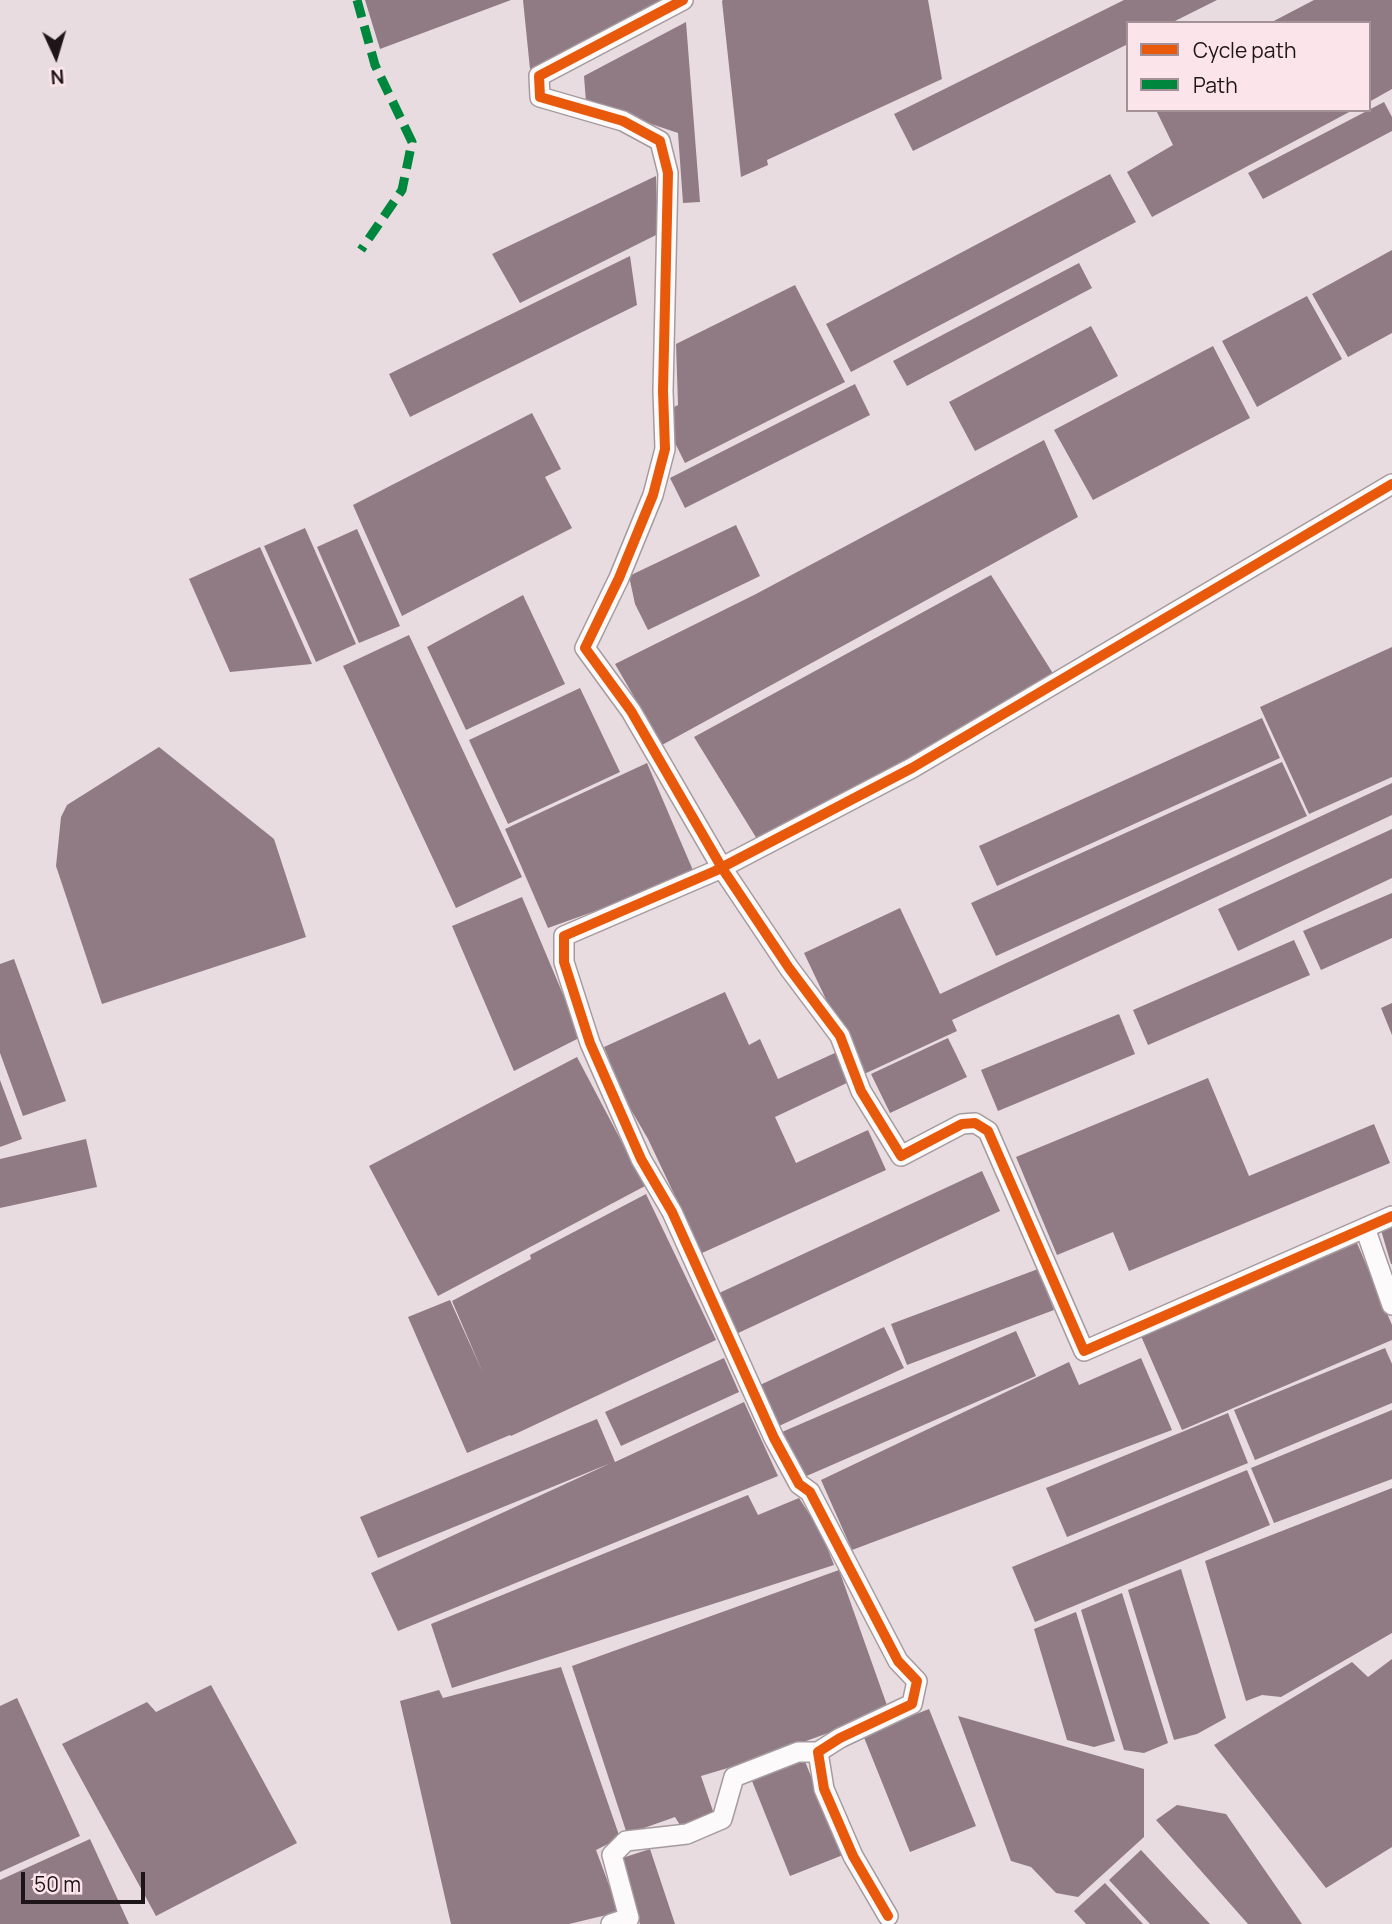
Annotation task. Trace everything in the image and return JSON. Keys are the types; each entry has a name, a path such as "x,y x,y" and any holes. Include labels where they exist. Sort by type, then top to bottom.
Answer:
{"street":[{"path":"683,0 539,76 540,97 623,121 660,141 668,173 663,390 665,449 653,495 620,578 586,648 631,711 722,868 789,968 840,1036 861,1091 901,1156 962,1124 975,1123 988,1131 1084,1351 1392,1216"},
{"path":"611,1924 629,1918 611,1855 626,1841 687,1834 722,1819 734,1777 797,1752 818,1752 840,1738 912,1704 917,1681 898,1661 810,1492 799,1484 775,1438 672,1212 641,1159 590,1043 564,962 564,936 722,868 912,768 1392,484"},
{"path":"1365,1228 1392,1305"},
{"path":"818,1752 824,1789 853,1856 888,1916"}],"building":[{"path":"365,0 511,0 380,49"},
{"path":"523,0 667,0 661,8 530,69"},
{"path":"723,0 928,0 942,79 767,160 768,165 741,177"},
{"path":"1124,0 1217,0 1175,21 1126,21 1126,45 913,151 894,114"},
{"path":"1314,0 1392,0 1392,89 1371,101 1371,21 1274,21"},
{"path":"686,22 700,202 683,203 678,133 586,102 584,76"},
{"path":"1384,102 1392,117 1392,131 1263,199 1248,173 1365,112 1371,112 1371,109"},
{"path":"1157,112 1349,112 1152,217 1127,172 1173,145"},
{"path":"1110,174 1136,222 851,372 826,324"},
{"path":"656,176 658,234 520,303 492,254"},
{"path":"1392,250 1392,333 1348,357 1312,294"},
{"path":"630,256 637,305 410,417 389,374"},
{"path":"1079,263 1092,288 907,386 893,361"},
{"path":"795,285 845,382 685,463 673,439 672,408 678,405 676,344"},
{"path":"1307,296 1342,359 1257,407 1222,341"},
{"path":"1091,326 1118,376 975,451 949,402"},
{"path":"1213,346 1250,418 1093,500 1054,430"},
{"path":"855,384 870,415 685,508 670,478"},
{"path":"532,413 561,469 545,477 572,528 402,616 353,505"},
{"path":"1044,440 1078,517 662,745 615,664 756,594"},
{"path":"736,525 760,576 648,630 635,604 629,576"},
{"path":"305,528 356,644 316,662 264,546"},
{"path":"357,529 400,626 359,643 317,547"},
{"path":"260,547 312,664 230,672 189,579"},
{"path":"991,575 1054,675 934,748 757,839 694,737"},
{"path":"523,595 565,684 466,730 427,647"},
{"path":"409,635 522,877 456,908 343,666"},
{"path":"1392,647 1392,777 1309,814 1260,707"},
{"path":"580,688 620,772 508,824 469,740"},
{"path":"1262,718 1280,758 997,886 979,846"},
{"path":"159,747 274,839 306,937 102,1004 56,866 61,817 67,805"},
{"path":"1282,762 1307,816 996,956 971,903"},
{"path":"647,763 695,875 548,928 505,829"},
{"path":"1392,783 1392,815 952,1020 957,1031 862,1075 804,953 900,908 940,994"},
{"path":"1392,829 1392,878 1238,951 1218,909"},
{"path":"1392,893 1392,938 1321,970 1303,931"},
{"path":"522,897 581,1037 514,1071 452,926"},
{"path":"1294,940 1310,975 1148,1045 1133,1010"},
{"path":"14,959 66,1101 23,1116 0,1053 0,964"},
{"path":"725,992 749,1045 760,1039 778,1079 837,1052 851,1081 775,1117 796,1163 868,1130 886,1170 702,1253 648,1139 626,1101 604,1047"},
{"path":"1392,1003 1392,1035 1381,1008"},
{"path":"1119,1014 1135,1054 998,1111 981,1070"},
{"path":"948,1038 967,1077 890,1113 871,1074"},
{"path":"577,1057 645,1186 438,1296 369,1166"},
{"path":"1208,1078 1249,1176 1374,1124 1390,1163 1129,1271 1113,1232 1057,1255 1016,1157"},
{"path":"0,1080 22,1139 0,1147"},
{"path":"86,1139 97,1187 0,1208 0,1159"},
{"path":"982,1171 1000,1211 736,1334 717,1294"},
{"path":"646,1194 716,1340 511,1436 467,1453 408,1317 450,1300 483,1373 452,1301 531,1259 530,1255"},
{"path":"1392,1226 1392,1264 1391,1264 1381,1230"},
{"path":"1357,1243 1392,1325 1392,1340 1182,1430 1141,1336"},
{"path":"1038,1269 1054,1310 907,1365 891,1324"},
{"path":"884,1327 904,1368 779,1426 760,1385"},
{"path":"1016,1331 1036,1376 802,1478 782,1432"},
{"path":"1385,1348 1392,1364 1392,1403 1255,1460 1234,1410"},
{"path":"724,1358 739,1392 621,1446 605,1412"},
{"path":"1141,1358 1172,1430 852,1550 821,1480 1069,1362 1079,1385"},
{"path":"744,1402 778,1476 398,1631 371,1573 611,1463 378,1558 360,1517 597,1419 615,1462"},
{"path":"1392,1410 1392,1479 1274,1523 1251,1468"},
{"path":"1228,1413 1248,1463 1067,1537 1046,1488"},
{"path":"1247,1470 1270,1525 1035,1622 1012,1567"},
{"path":"1392,1488 1392,1633 1281,1697 1262,1695 1246,1701 1205,1561"},
{"path":"748,1495 758,1515 799,1498 821,1532 834,1565 452,1688 431,1624"},
{"path":"1181,1569 1226,1718 1197,1734 1174,1740 1128,1590"},
{"path":"839,1570 889,1711 748,1762 701,1776 715,1817 683,1830 675,1817 627,1834 572,1666"},
{"path":"1122,1593 1168,1743 1144,1753 1124,1750 1081,1610"},
{"path":"1076,1612 1115,1741 1094,1747 1067,1740 1034,1629"},
{"path":"1392,1659 1392,1847 1326,1888 1214,1745 1352,1662 1368,1677"},
{"path":"561,1667 620,1838 596,1850 619,1912 569,1924 451,1924 400,1701 439,1690 443,1698"},
{"path":"211,1685 297,1843 156,1916 62,1744 147,1702 156,1712"},
{"path":"17,1698 80,1836 0,1872 0,1706"},
{"path":"929,1709 976,1826 910,1852 863,1735"},
{"path":"958,1716 1144,1769 1144,1837 1078,1897 1056,1893 1031,1867 1011,1861"},
{"path":"804,1759 843,1855 790,1876 752,1781"},
{"path":"1177,1805 1226,1814 1302,1924 1248,1924 1156,1820"},
{"path":"90,1839 129,1924 0,1924 0,1880"},
{"path":"650,1849 675,1924 640,1924 619,1859"},
{"path":"1141,1850 1210,1924 1150,1924 1109,1880"},
{"path":"1105,1883 1143,1924 1086,1924 1074,1911"}],"marked path":[{"path":"357,0 375,65 412,142 402,190 361,250"}],"cycle path":[{"path":"683,0 539,76 540,97 623,121 660,141 668,173 663,391 665,449 653,495 619,578 585,648 631,711 722,868 789,968 840,1036 861,1091 901,1156 962,1124 975,1123 988,1131 1084,1351 1392,1216"},
{"path":"888,1916 853,1856 824,1789 818,1752 840,1738 912,1704 917,1681 898,1661 810,1492 799,1484 774,1438 672,1212 641,1159 590,1043 564,962 564,936 715,871 912,768 1392,484"}]}
